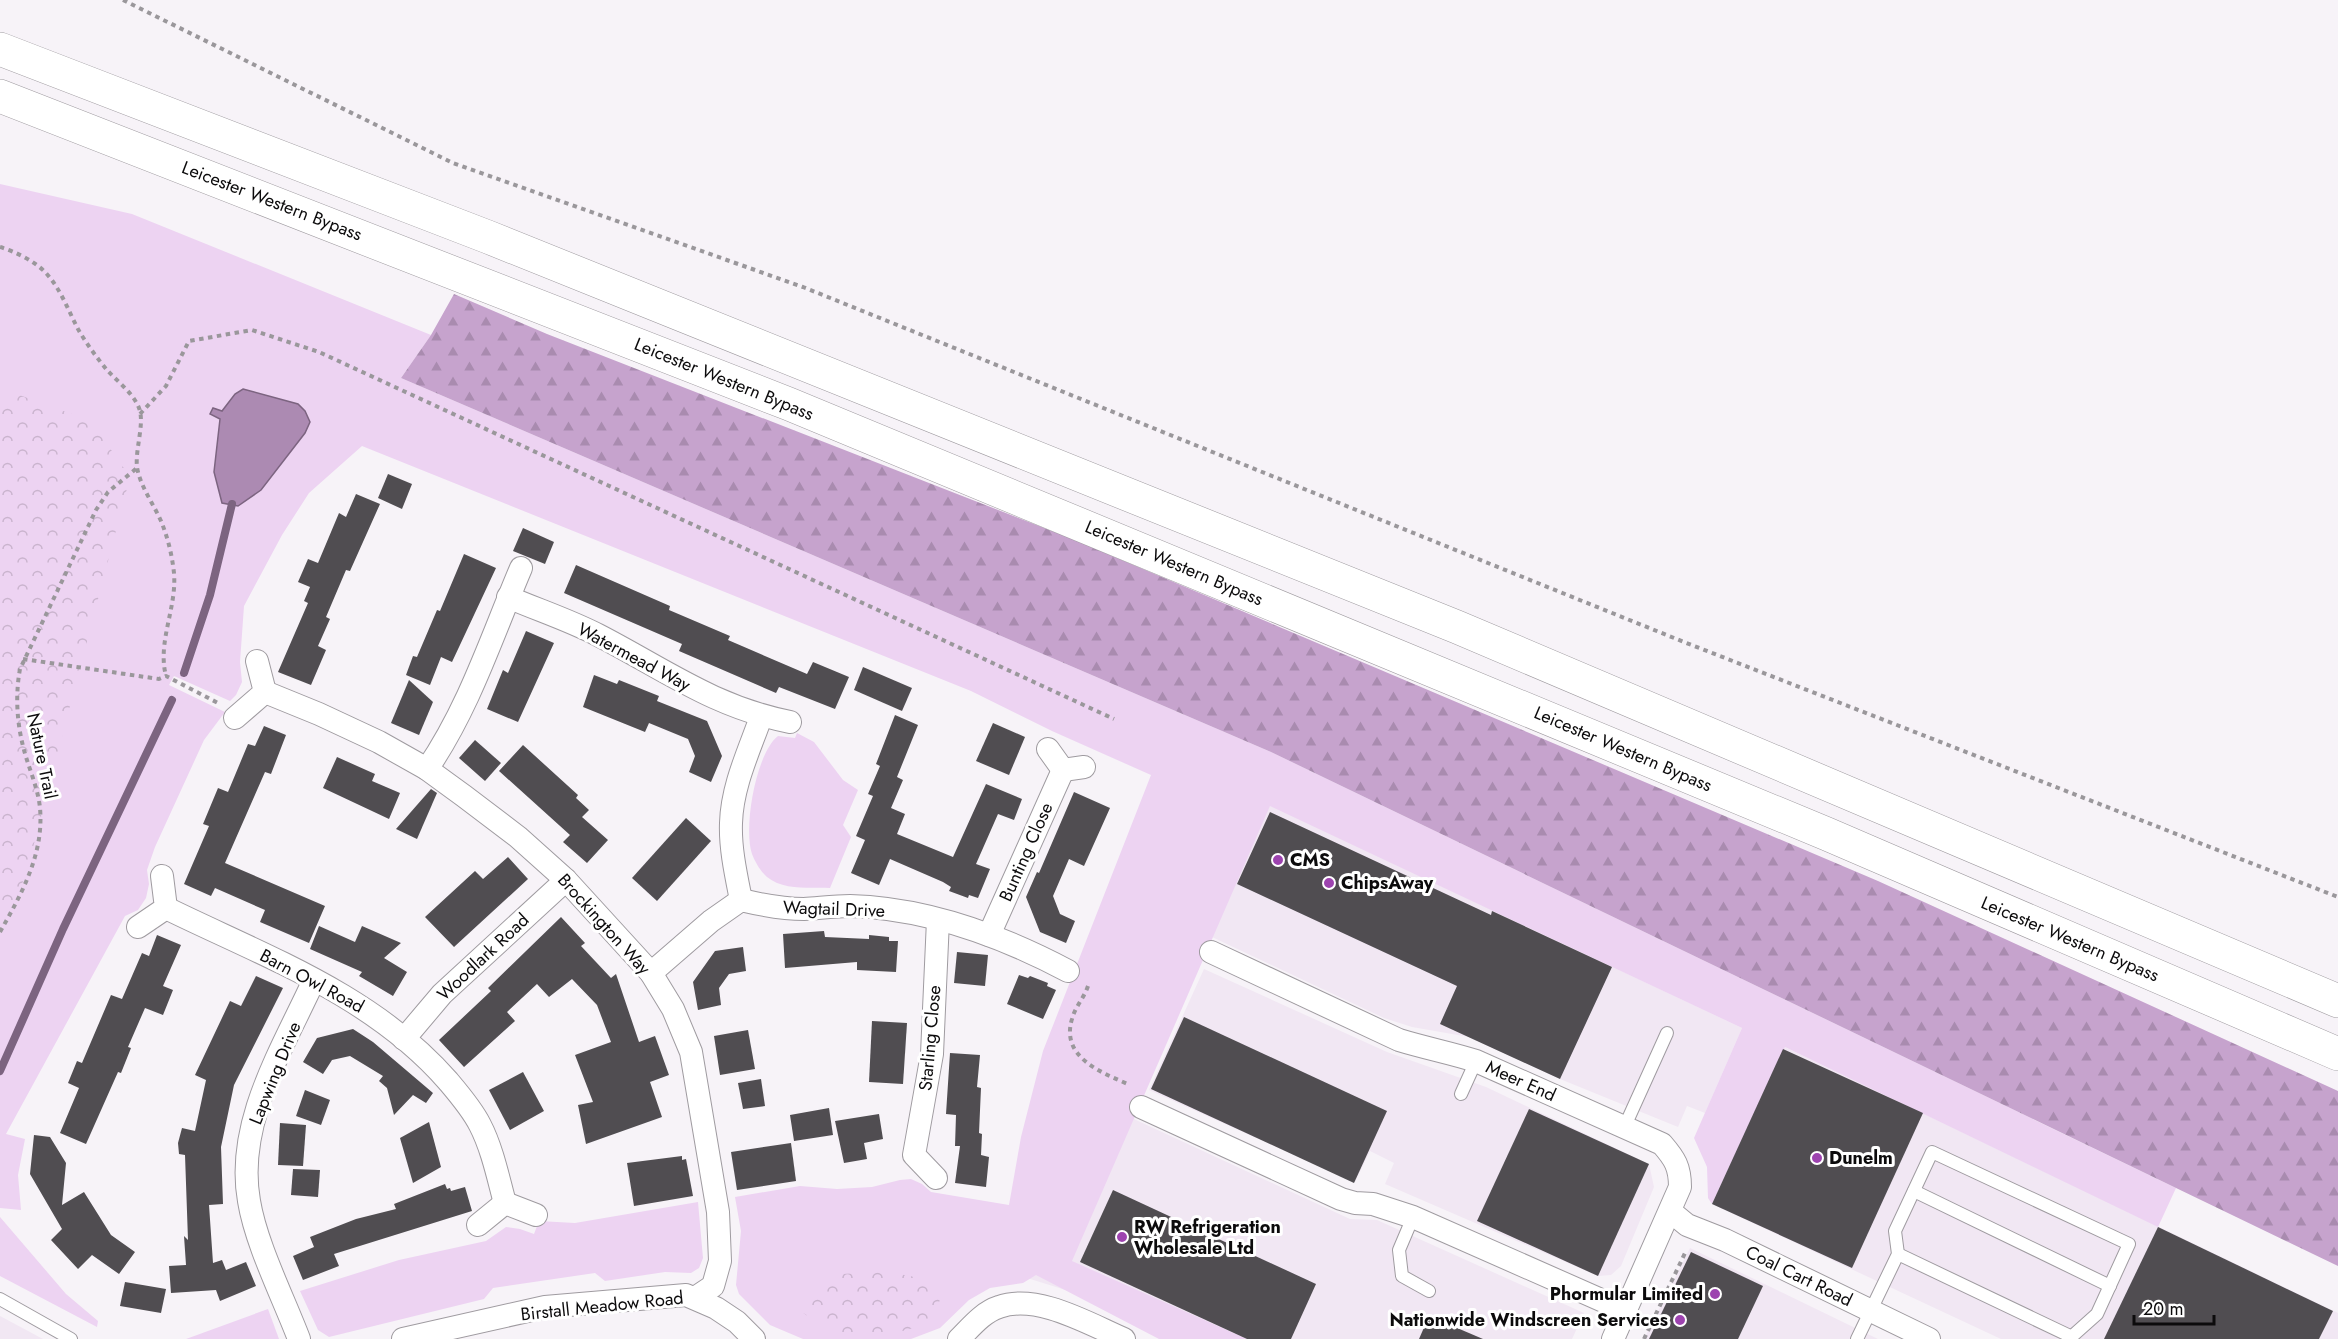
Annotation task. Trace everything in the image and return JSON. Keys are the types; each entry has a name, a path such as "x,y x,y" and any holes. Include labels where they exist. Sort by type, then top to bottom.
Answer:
{"highway":[{"path":"0,49 488,237 1446,622 2338,1001"},
{"name":"Leicester Western Bypass","path":"0,96 789,404 1816,829 2338,1054"},
{"path":"2235,956 2338,993"}],"street":[{"path":"427,769 447,740 463,709 521,568"},
{"name":"Watermead Way","path":"508,597 595,633 697,691 761,717 790,722"},
{"path":"236,718 265,692 257,661"},
{"name":"Brockington Way","path":"265,692 379,742 427,769 518,837 566,880 651,973 673,1009 690,1052 718,1212 720,1261 713,1286 695,1298"},
{"path":"651,973 711,921 741,900 734,866 731,823 735,790 761,717"},
{"name":"Bunting Close","path":"989,935 1073,769 1048,749"},
{"path":"138,927 166,908 162,876"},
{"name":"Woodlark Road","path":"404,1039 441,994 566,880"},
{"name":"Wagtail Drive","path":"741,900 772,907 803,909 850,906 898,911 989,935 1029,951 1068,971"},
{"name":"Barn Owl Road","path":"166,908 336,990 369,1010 404,1039 462,1097 480,1125 505,1203"},
{"name":"Starling Close","path":"936,1178 914,1155 932,1054 938,920"},
{"name":"Meer End","path":"1211,952 1399,1040 1476,1061 1662,1144 1680,1172 1680,1187 1671,1212 1613,1339"},
{"name":"Lapwing Drive","path":"299,1339 255,1228 249,1200 247,1173 253,1122 269,1077 315,980"},
{"path":"1141,1107 1341,1199 1373,1204 1413,1217 1626,1311"},
{"path":"478,1225 505,1203 536,1215"},
{"name":"Coal Cart Road","path":"1671,1212 1687,1225 1929,1339"},
{"name":"Birstall Meadow Road","path":"414,1338 545,1307 686,1295 716,1308 737,1322 753,1339"},
{"path":"959,1339 984,1315 999,1306 1019,1303 1040,1304 1124,1339"}],"lane":[{"path":"1624,1128 1667,1033"},
{"path":"1461,1094 1476,1061"},
{"path":"1857,1339 1898,1254 1895,1231 1932,1152 2129,1244 2097,1314 2070,1338 1898,1254"},
{"path":"1914,1191 2110,1286"},
{"path":"1413,1217 1399,1250 1402,1276 1429,1291"},
{"path":"0,1299 71,1339"}],"path":[{"path":"123,0 453,163 803,287 1673,638 2338,897"},
{"path":"0,247 9,249 43,270 59,292 80,333 107,370 131,395 141,420 137,444 137,468 172,551 175,577 163,651 166,676 225,707 236,718"},
{"path":"140,414 166,386 189,341 252,330 319,352 1114,719"},
{"name":"Nature Trail","path":"0,932 28,882 40,830 37,792 24,750 18,712 16,689 23,659 96,510 108,492 137,468"},
{"path":"23,659 159,679 166,676"},
{"path":"1089,983 1086,994 1071,1021 1072,1042 1078,1055 1086,1064 1147,1093 1141,1107"},
{"path":"1644,1339 1697,1229"}],"shaded area":[{"path":"243,389 298,404 305,411 310,422 305,433 261,490 238,506 222,503 214,472 220,419 210,414 213,408 222,411 235,394"},
{"path":"1270,805 1742,1028 1705,1113 1687,1106 1678,1127 1560,1079 1469,1037 1412,1027 1384,1018 1212,937"},
{"path":"1204,969 1387,1052 1486,1087 1649,1164 1654,1187 1621,1266 1611,1275 1598,1276 1385,1184 1394,1163 1370,1151 1355,1182 1149,1090"},
{"path":"1785,1047 2338,1313 2338,1339 2001,1339 1712,1204"},
{"path":"1110,1101 1136,1120 1350,1219 1377,1220 1584,1313 1572,1339 1171,1339 1088,1297 1027,1278"},
{"path":"1690,1248 1878,1339 1644,1339"},
{"path":"0,1316 43,1339 0,1339"}],"green space":[{"path":"0,184 132,214 431,335 401,378 1271,752 2176,1188 2158,1227 1785,1047 1712,1204 1708,1198 1707,1167 1694,1138 1742,1028 1270,806 1072,1261 1247,1339 1159,1339 1036,1275 1023,1283 990,1288 969,1300 940,1328 911,1339 803,1339 770,1325 739,1294 736,1285 741,1231 735,1197 800,1186 837,1189 872,1187 911,1179 922,1184 931,1192 1009,1205 1021,1137 1043,1051 1151,775 1052,731 971,691 362,446 309,493 282,535 244,606 240,662 242,682 236,695 230,701 174,676 169,685 225,712 204,740 155,847 147,870 149,884 146,898 138,910 125,916 6,1134 25,1139 18,1175 21,1210 0,1208"},
{"path":"454,294 547,334 1070,538 1878,881 2338,1091 2338,1266 1271,752 401,378 431,335"},
{"path":"0,388 91,421 130,477 25,878 0,923"},
{"path":"797,733 814,742 843,780 858,790 843,825 851,837 830,888 789,886 774,881 767,877 752,854 750,810 763,758 778,736 795,738"},
{"path":"698,1202 703,1258 699,1268 691,1273 665,1272 605,1281 595,1273 493,1288 484,1299 329,1337 318,1330 300,1291 399,1260 486,1241 506,1227 534,1234 539,1221 575,1223"},
{"path":"0,1217 66,1294 98,1321 97,1327 0,1276"},
{"path":"889,1272 920,1278 942,1290 936,1311 928,1320 904,1331 890,1334 848,1335 828,1328 797,1309 812,1287 840,1274"},
{"path":"268,1309 279,1339 186,1339"}],"building":[{"path":"388,474 412,484 402,509 378,498"},
{"path":"356,494 380,504 350,571 346,570 326,617 330,619 318,646 326,650 311,685 278,672 308,603 304,601 310,587 298,582 308,559 318,563 339,513 346,517"},
{"path":"523,528 554,542 545,564 513,551"},
{"path":"464,554 496,568 452,662 441,657 430,685 406,675 413,656 417,657 437,610 440,611"},
{"path":"576,565 670,606 669,610 730,636 728,640 807,674 813,662 849,677 835,709 779,687 776,693 679,651 682,644 564,593"},
{"path":"526,631 554,643 518,722 487,709 503,670 508,673"},
{"path":"863,667 912,688 902,711 854,690"},
{"path":"594,675 617,684 619,680 659,696 657,701 707,721 722,756 711,782 689,772 695,756 688,739 649,723 645,732 583,707"},
{"path":"409,680 433,702 419,735 391,723"},
{"path":"895,715 918,725 897,777 903,780 891,808 905,814 897,834 953,857 986,784 1022,799 1014,820 998,814 976,864 990,869 978,898 969,895 968,898 949,891 951,887 943,882 890,859 879,885 851,873 865,840 856,836 873,796 868,794 880,766 876,764"},
{"path":"993,723 1025,737 1009,775 976,761"},
{"path":"264,726 286,735 271,774 265,772 225,863 325,906 309,943 260,922 265,910 215,888 211,896 184,884 209,826 203,824 218,788 228,792 248,744 255,746"},
{"path":"475,740 501,763 485,781 459,758"},
{"path":"523,745 578,795 576,798 589,810 582,817 608,840 587,863 563,842 570,835 499,771"},
{"path":"337,757 375,774 372,781 400,793 389,819 323,788"},
{"path":"431,789 437,793 417,839 396,829"},
{"path":"1074,792 1110,808 1084,866 1069,859 1053,896 1060,914 1075,921 1066,943 1040,932 1026,897 1037,872 1039,873"},
{"path":"1270,812 1491,915 1492,911 1612,967 1560,1079 1440,1024 1457,986 1237,884"},
{"path":"686,818 711,841 657,901 632,878"},
{"path":"508,857 528,879 454,947 425,917 475,871 483,879"},
{"path":"561,917 585,943 581,946 611,978 616,974 639,1042 655,1036 669,1075 650,1082 662,1117 586,1144 578,1105 593,1102 575,1055 611,1042 597,1005 572,979 549,997 537,984 507,1012 515,1021 464,1067 439,1040 491,991 488,988"},
{"path":"319,926 355,942 362,926 401,943 384,958 407,972 393,996 359,976 362,972 310,949"},
{"path":"824,931 825,937 869,939 869,935 889,937 889,941 898,941 896,972 857,970 857,962 785,968 783,934"},
{"path":"157,935 181,945 163,986 173,990 163,1015 145,1008 128,1047 131,1048 121,1073 118,1072 86,1144 60,1133 79,1088 68,1083 77,1061 82,1063 111,995 122,999 142,953 149,956"},
{"path":"743,947 746,971 729,974 719,988 721,1005 698,1010 693,982 715,951"},
{"path":"957,952 988,955 985,986 954,983"},
{"path":"1019,975 1028,978 1030,976 1048,983 1047,986 1056,990 1043,1019 1007,1004"},
{"path":"256,976 283,988 234,1085 221,1147 223,1204 209,1205 213,1263 222,1260 226,1270 246,1262 256,1286 220,1301 216,1290 171,1293 169,1266 186,1265 184,1236 188,1240 185,1155 179,1154 178,1143 182,1128 195,1131 206,1080 195,1075 230,1001 241,1006"},
{"path":"1184,1017 1387,1111 1354,1183 1151,1089"},
{"path":"872,1021 907,1023 903,1084 869,1082"},
{"path":"353,1029 373,1042 433,1093 426,1103 413,1095 394,1115 387,1088 379,1081 383,1076 350,1056 332,1060 323,1074 303,1062 317,1038"},
{"path":"748,1030 755,1069 720,1075 714,1036"},
{"name":"Dunelm","path":"1783,1049 1923,1113 1852,1268 1712,1204"},
{"path":"950,1053 980,1055 977,1087 981,1088 979,1133 982,1134 981,1155 989,1157 986,1187 955,1183 960,1146 955,1146 956,1115 946,1114"},
{"path":"523,1072 544,1111 510,1130 489,1090"},
{"path":"761,1079 765,1106 743,1109 738,1083"},
{"path":"305,1090 330,1100 321,1125 296,1116"},
{"path":"829,1108 833,1135 794,1141 790,1115"},
{"path":"1529,1109 1649,1164 1598,1276 1477,1221"},
{"path":"879,1114 883,1139 864,1143 867,1159 844,1163 835,1121"},
{"path":"429,1122 441,1167 413,1183 400,1138"},
{"path":"280,1123 306,1125 303,1166 278,1165"},
{"path":"34,1135 50,1137 66,1163 62,1205 84,1192 111,1235 135,1252 119,1274 92,1255 78,1269 51,1240 62,1229 30,1174"},
{"path":"791,1143 796,1181 737,1190 731,1152"},
{"path":"682,1156 682,1160 686,1159 693,1196 634,1206 627,1163"},
{"path":"293,1169 320,1170 318,1197 291,1195"},
{"path":"445,1184 451,1191 465,1187 472,1211 334,1254 339,1266 303,1280 293,1256 314,1247 310,1237 356,1219 396,1209 394,1204"},
{"path":"1113,1190 1316,1284 1291,1339 1247,1339 1080,1262"},
{"path":"2158,1227 2333,1311 2319,1339 2104,1339"},
{"name":"Phormular Limited","path":"1691,1252 1763,1286 1738,1339 1649,1339"},
{"path":"125,1282 166,1289 161,1313 120,1306"},
{"path":"1429,1316 1483,1339 1419,1339"}],"waterway":[{"path":"184,673 210,595 232,504"},
{"path":"0,1071 63,929 172,700"}],"place":[{"name":"CMS","path":"1278,860"},
{"name":"ChipsAway","path":"1329,883"},
{"name":"Dunelm","path":"1817,1158"},
{"name":"RW Refrigeration Wholesale Ltd","path":"1122,1237"},
{"name":"Phormular Limited","path":"1715,1294"},
{"name":"Nationwide Windscreen Services","path":"1680,1320"}]}
